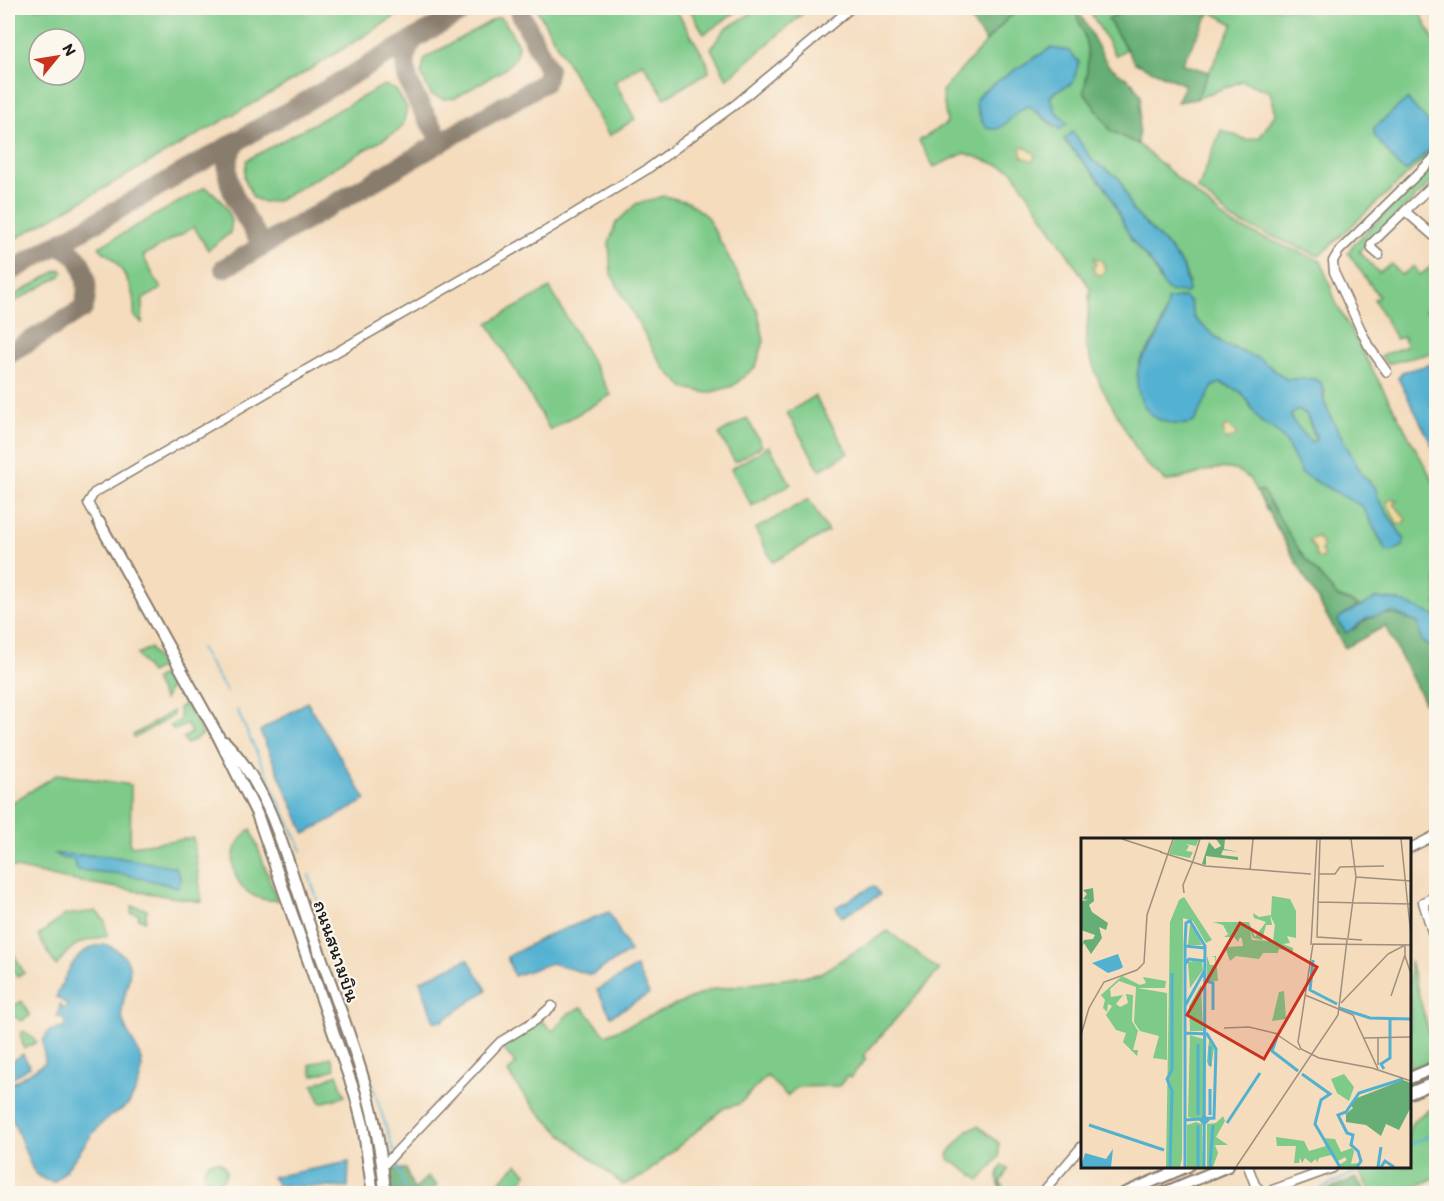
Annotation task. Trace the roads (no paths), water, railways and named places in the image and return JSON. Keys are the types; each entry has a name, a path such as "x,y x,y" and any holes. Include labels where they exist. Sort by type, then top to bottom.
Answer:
{"main road":[{"name":"ถนนสนามบิน","path":"99,522 218,736 250,799 272,853 355,1094 373,1194"},
{"name":"ถนนสนามบิน","path":"218,736 246,766 271,815 368,1096 383,1166 385,1194"},
{"path":"1411,1078 1437,1067"},
{"path":"1411,1093 1437,1082"},
{"path":"1123,1194 1186,1168"},
{"path":"1161,1194 1226,1168"},
{"name":"ถนนสนามบิน","path":"367,1194 370,1170"}],"street":[{"path":"99,522 88,502 94,493 548,230 646,170 736,104 851,8"},
{"path":"1431,8 1437,14"},
{"path":"1387,372 1368,345 1334,272 1334,261 1339,251 1437,156"},
{"path":"1379,255 1370,246 1372,241 1436,185"},
{"path":"1405,211 1437,238"},
{"path":"1411,848 1437,835"},
{"path":"1437,896 1423,902 1437,945"},
{"path":"383,1166 500,1042 536,1020 552,1006"},
{"path":"1041,1194 1081,1148"},
{"path":"1248,1168 1255,1185 1264,1193 1333,1168"}],"water":[{"path":"1051,48 1069,51 1079,62 1073,83 1054,92 1050,97 1056,112 1067,124 1060,129 1029,106 1019,111 1001,127 991,129 987,127 977,106 977,98 999,80"},
{"path":"1407,99 1432,126 1436,125 1436,144 1406,171 1400,168 1374,135 1374,128"},
{"path":"1073,132 1093,161 1120,179 1132,210 1183,266 1189,290 1186,293 1169,291 1154,267 1131,239 1107,189 1064,139"},
{"path":"1184,297 1190,302 1194,318 1225,345 1260,359 1286,379 1315,379 1322,384 1324,401 1330,416 1362,474 1376,489 1378,499 1404,539 1403,546 1392,552 1386,551 1363,507 1302,474 1286,442 1275,430 1261,422 1241,392 1221,383 1213,386 1194,422 1189,424 1180,425 1151,415 1139,394 1138,370 1161,327 1167,300","holes":["1297,410 1306,414 1316,436 1316,440 1311,442 1292,420 1291,415"]},
{"path":"1436,363 1436,453 1398,378 1402,372"},
{"path":"1377,598 1400,601 1436,616 1436,648 1422,642 1418,623 1393,612 1367,618 1346,633 1338,622 1340,617"},
{"path":"307,702 366,800 305,834 260,731"},
{"path":"55,854 110,856 175,867 181,879 179,887 122,874 77,870 74,860 61,858"},
{"path":"874,886 880,895 842,917 836,907"},
{"path":"609,912 630,952 591,975 551,963 514,976 507,957 548,935"},
{"path":"104,944 125,957 129,965 130,973 122,1013 125,1027 139,1054 142,1068 129,1103 103,1122 54,1182 41,1178 32,1168 8,1108 8,1086 45,1063 43,1041 49,1031 63,1028 66,1025 62,1017 57,1017 60,1005 63,1009 68,1005 56,997 64,979 79,956 94,946"},
{"path":"468,959 487,990 442,1021 434,1022 420,981"},
{"path":"636,967 649,994 611,1016 597,990"},
{"path":"23,1054 30,1067 8,1080 8,1064"},
{"path":"349,1162 348,1188 278,1185 272,1177"}],"waterway":[{"path":"200,648 227,692"},
{"path":"237,710 302,851"},
{"path":"309,875 319,904"},
{"path":"364,1058 394,1152"},
{"path":"1411,1144 1436,1132"},
{"path":"395,1158 406,1194"},
{"path":"1310,1194 1365,1168"}]}
